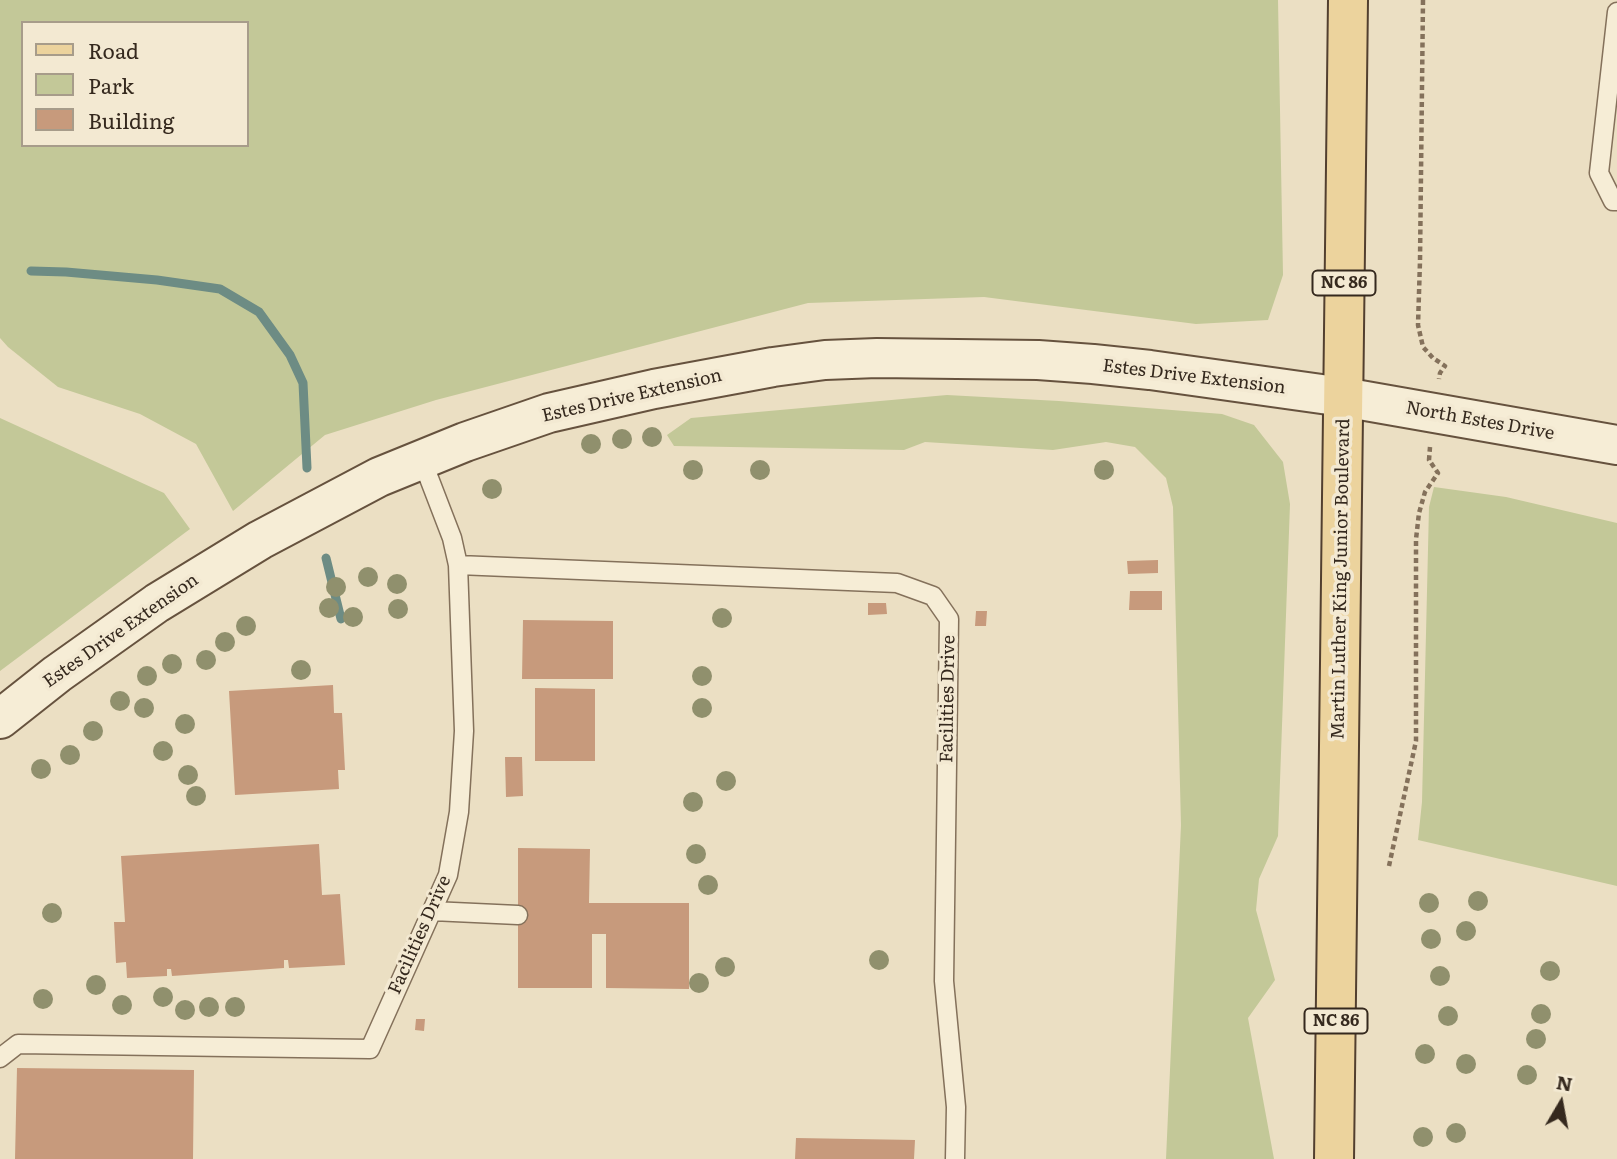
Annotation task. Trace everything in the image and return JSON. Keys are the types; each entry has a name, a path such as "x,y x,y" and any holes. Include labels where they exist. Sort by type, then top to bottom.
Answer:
{"main road":[{"name":"Martin Luther King Junior Boulevard","path":"1334,1159 1348,0"},
{"name":"Estes Drive Extension","path":"0,719 57,674 157,603 248,547 379,477 502,429 582,405 773,367 825,360 877,358 1038,360 1150,370 1343,397"},
{"name":"North Estes Drive","path":"1343,397 1617,445"}],"lane":[{"path":"1617,12 1599,173 1613,201 1617,201"},
{"name":"Facilities Drive","path":"0,1058 18,1044 370,1049 448,875 459,812 464,731 458,565 452,538 422,460"},
{"name":"Facilities Drive","path":"458,565 897,583 933,596 950,619 944,981 956,1107 955,1159"},
{"path":"432,911 518,915"}],"path":[{"path":"1423,0 1418,325 1423,347 1445,366 1440,373"},
{"path":"1389,866 1416,741 1416,539 1425,492 1438,473 1429,460"}],"green space":[{"path":"0,0 1278,0 1283,275 1268,320 1196,324 984,297 808,303 436,400 325,435 233,511 196,444 140,414 58,387 0,338"},
{"path":"947,395 1222,414 1254,425 1283,462 1290,504 1278,836 1259,879 1256,910 1275,980 1248,1018 1274,1159 1166,1159 1181,825 1173,507 1166,478 1135,447 1106,442 1053,450 925,442 904,450 674,446 667,435 691,418"},
{"path":"0,418 164,493 190,529 0,671"},
{"path":"1434,487 1506,497 1617,523 1617,886 1418,840 1422,802 1429,507"}],"building":[{"path":"1158,560 1158,573 1128,574 1127,561"},
{"path":"1130,591 1162,591 1162,610 1129,610"},
{"path":"868,603 886,603 887,614 868,615"},
{"path":"976,611 987,611 986,626 975,626"},
{"path":"523,620 613,621 613,679 522,679"},
{"path":"333,685 334,713 342,713 345,770 338,770 339,789 235,795 229,691"},
{"path":"535,688 595,689 595,761 535,761"},
{"path":"505,757 522,757 523,796 506,797"},
{"path":"319,844 322,895 340,894 345,965 289,968 288,960 284,960 284,968 172,976 171,969 167,969 167,976 127,978 126,962 116,963 114,922 125,922 121,856"},
{"path":"518,848 590,849 589,903 689,903 689,989 606,988 606,934 592,934 592,988 518,988"},
{"path":"416,1019 425,1019 424,1031 415,1030"},
{"path":"17,1068 194,1070 193,1159 15,1159"},
{"path":"796,1138 915,1140 914,1159 795,1159"}],"waterway":[{"path":"31,271 157,280 220,289 259,312 290,355 303,383 307,468"},
{"path":"326,558 341,619"}]}
